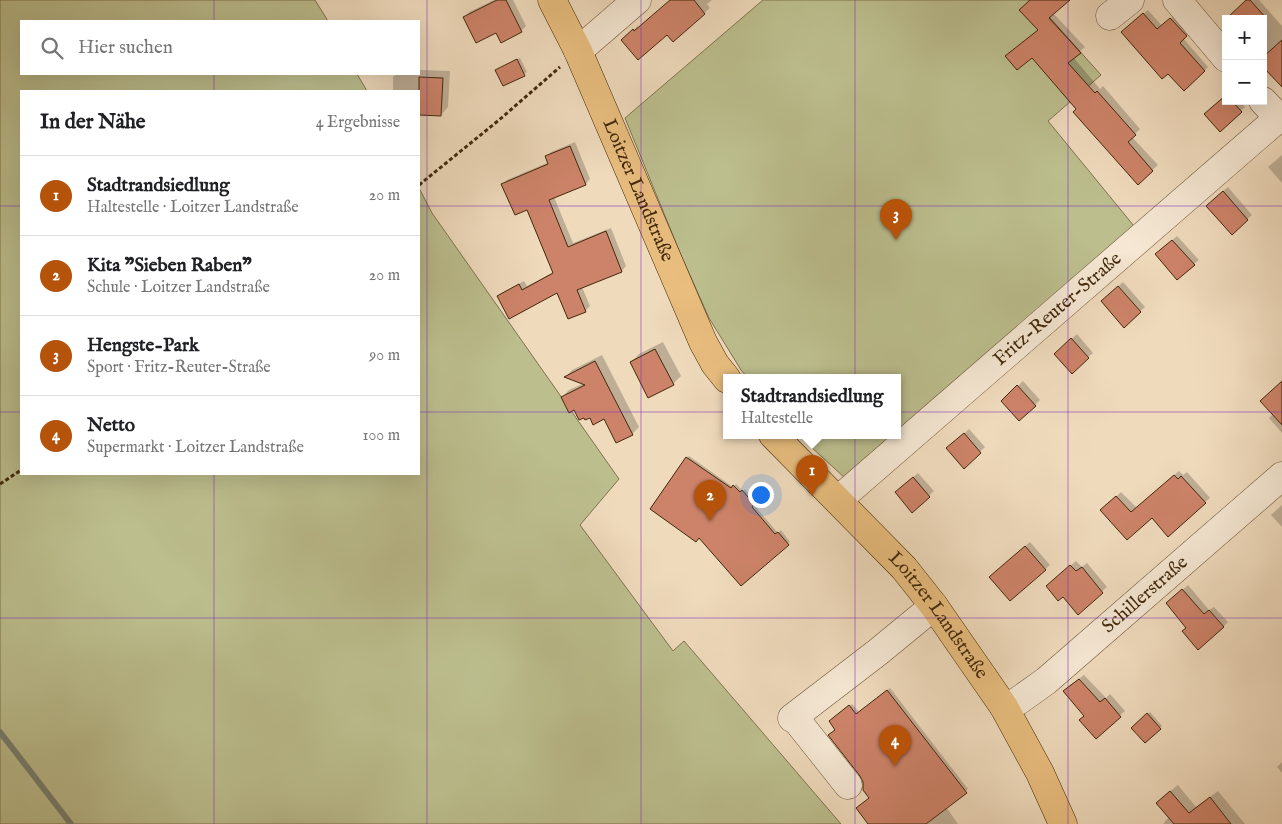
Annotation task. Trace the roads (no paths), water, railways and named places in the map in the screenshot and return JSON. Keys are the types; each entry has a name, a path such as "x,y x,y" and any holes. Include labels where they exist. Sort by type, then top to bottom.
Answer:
{"main road":[{"name":"Loitzer Landstraße","path":"552,0 578,51 703,342 723,374"},
{"name":"Loitzer Landstraße","path":"777,439 904,568 934,606 1004,707 1040,773 1063,824"}],"street":[{"path":"578,51 637,0"},
{"path":"1177,0 1222,53"},
{"name":"Fritz-Reuter-Straße","path":"838,500 1275,111"},
{"name":"Schillerstraße","path":"1004,707 1018,701 1046,681 1282,476"},
{"path":"848,785 793,718 934,606"}],"waterway":[{"path":"0,732 71,824"}],"place":[{"name":"Hengste-Park","path":"896,240"},
{"name":"Stadtrandsiedlung","path":"812,496"},
{"name":"Kita \"Sieben Raben\"","path":"710,521"},
{"name":"Netto","path":"895,766"}]}
